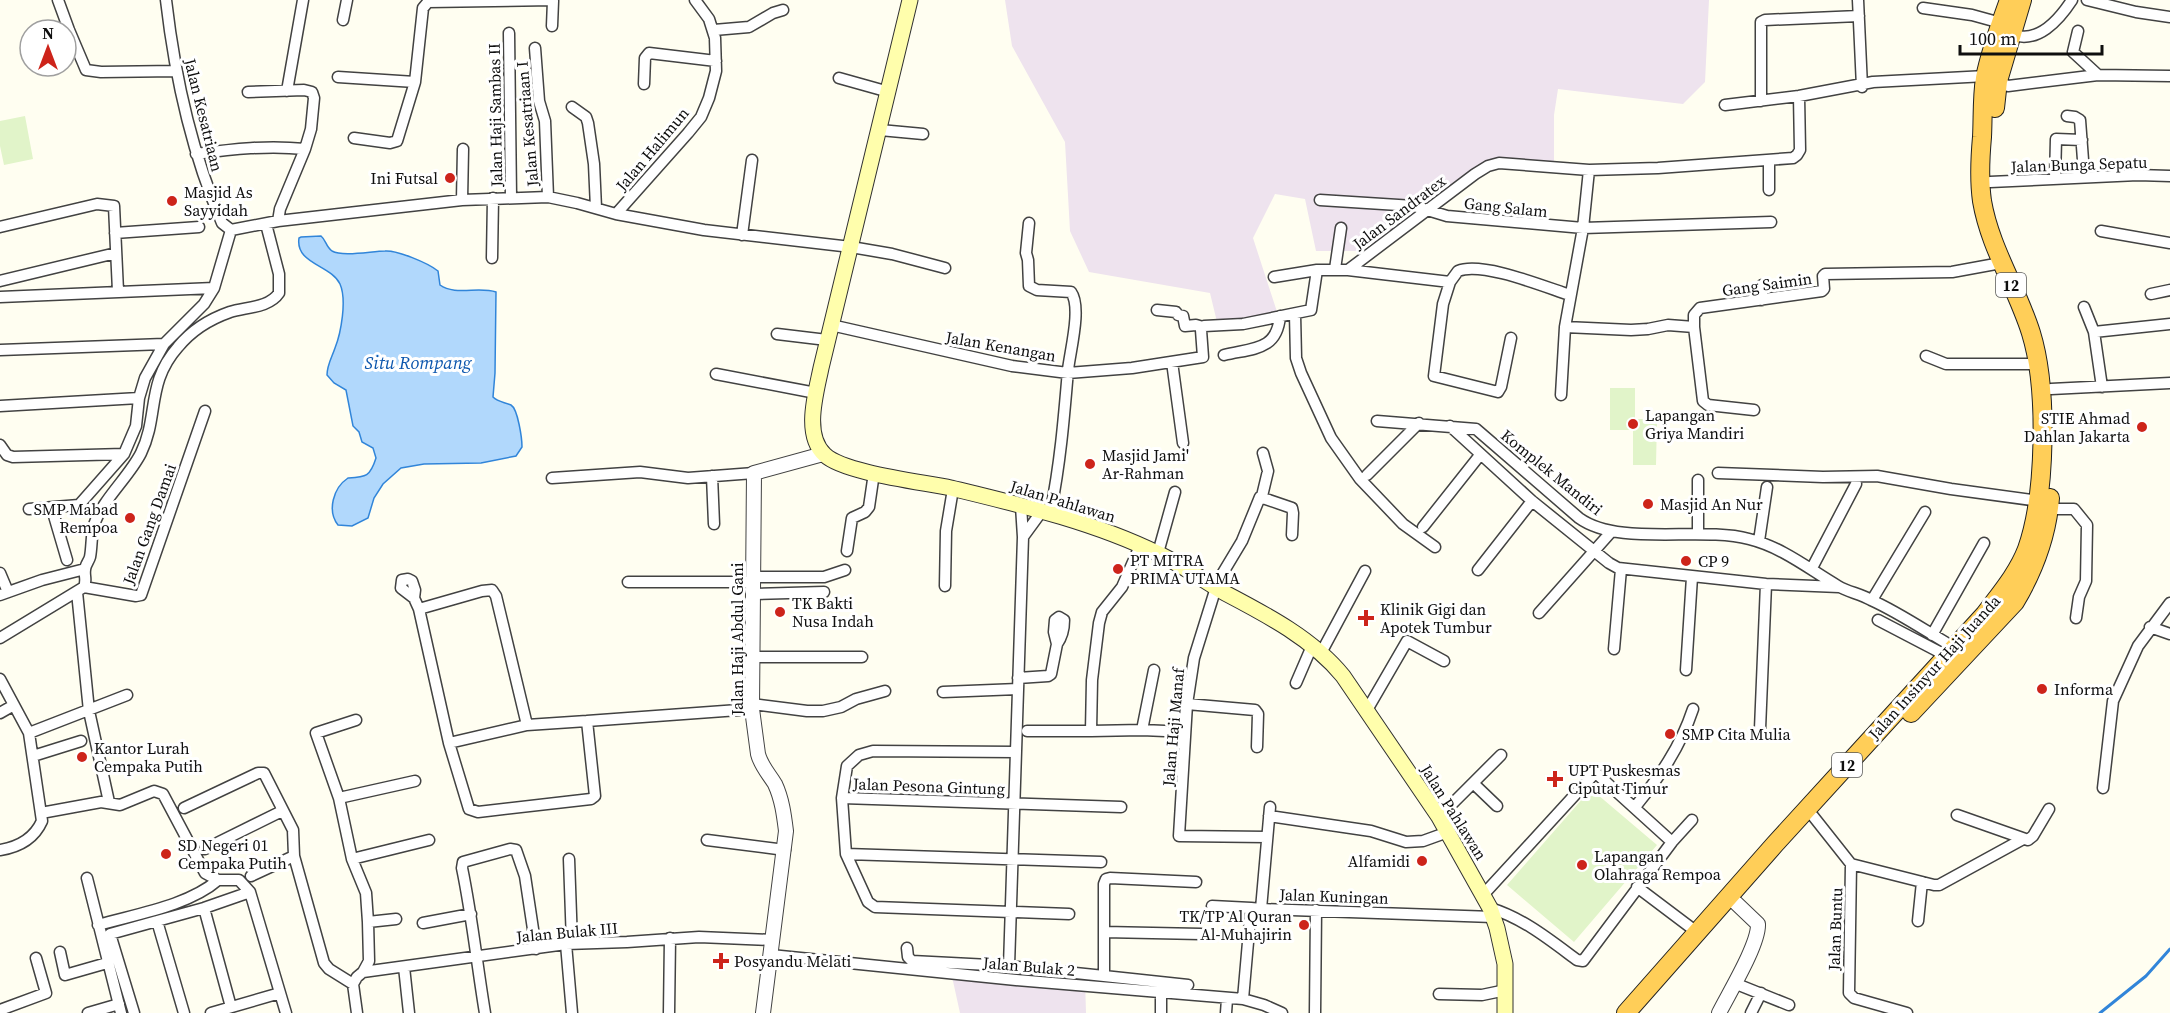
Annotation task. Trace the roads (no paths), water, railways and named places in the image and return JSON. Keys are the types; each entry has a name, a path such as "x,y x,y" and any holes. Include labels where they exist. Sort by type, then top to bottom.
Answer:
{"highway":[{"name":"Jalan Insinyur Haji Juanda","path":"2006,29 2009,0"},
{"name":"Jalan Insinyur Haji Juanda","path":"1642,1013 1814,816 2015,602 2043,542 2044,505 2038,364 2026,319 2001,263 1988,225 1981,194 1980,170 1990,80 2006,29 2022,0"},
{"name":"Jalan Insinyur Haji Juanda","path":"1626,1013 1998,597 2021,561 2044,505 2052,468 2051,389 2042,338 1998,223 1990,182 1990,80"}],"main road":[{"path":"823,454 813,430 816,393 910,0"},
{"name":"Jalan Pahlawan","path":"823,454 835,462 874,473 953,489 1020,506 1085,524 1126,539 1158,553 1262,612 1317,650 1344,676 1439,817 1489,906 1505,964 1504,1013"}],"street":[{"path":"58,0 86,70 101,72 176,71"},
{"name":"Jalan Kesatriaan","path":"166,0 176,71 195,154 222,223 231,230"},
{"path":"287,91 303,0"},
{"path":"343,20 347,0"},
{"path":"354,138 390,143 397,141 415,82 423,8 428,2 553,0 552,26"},
{"name":"Jalan Halimun","path":"616,214 701,117 713,86 716,61 714,30 695,0"},
{"path":"1858,0 1860,86"},
{"path":"1923,8 1972,15 2026,38 2042,32 2072,0"},
{"path":"2087,0 2136,12 2170,17"},
{"path":"714,30 748,27 783,10"},
{"path":"1761,101 1761,22 1859,16"},
{"path":"2078,31 2073,52 2098,75"},
{"name":"Jalan Haji Sambas II","path":"509,33 511,197"},
{"name":"Jalan Kesatriaan I","path":"535,48 538,101 545,121 548,197"},
{"path":"644,84 647,54 716,61"},
{"path":"1725,105 1860,86 1990,80 2008,86 2098,75 2170,76"},
{"path":"338,77 415,82"},
{"path":"839,78 889,92"},
{"path":"248,93 312,92 314,98 311,129 305,149 279,209 278,221"},
{"name":"Jalan Sandratex","path":"1348,270 1475,174 1493,164 1507,163 1589,170 1658,168 1793,158 1799,153 1799,96"},
{"path":"572,107 587,120 594,164 597,208"},
{"path":"2067,116 2080,120 2083,160"},
{"path":"880,130 923,134"},
{"path":"2055,179 2056,139 2082,140"},
{"path":"195,154 253,147 279,146 305,149"},
{"path":"462,200 463,149"},
{"path":"742,235 752,160"},
{"path":"1769,160 1769,190"},
{"path":"1562,395 1565,327 1583,228 1589,170"},
{"name":"Jalan Bunga Sepatu","path":"1990,182 2138,175 2170,176"},
{"path":"28,509 52,509 80,505 124,454 136,426 139,398 149,368 164,344 204,304 213,288 231,230 278,221 462,200 548,197 616,214 742,235 851,247 892,254 945,268"},
{"path":"492,258 493,198"},
{"name":"Gang Salam","path":"1320,200 1414,206 1447,216 1583,228 1771,222"},
{"path":"0,227 97,204 114,206 118,291"},
{"path":"1023,537 1046,513 1064,423 1075,316 1074,294 1071,292 1034,289 1029,286 1026,253 1029,223"},
{"path":"0,638 81,590 87,582 85,569 90,557 91,539 97,517 141,453 147,436 155,388 170,356 190,334 204,324 230,312 270,302 279,293 279,274 266,224"},
{"path":"115,233 199,227"},
{"path":"1335,270 1341,228"},
{"path":"2101,231 2170,243"},
{"path":"0,281 116,253"},
{"name":"Gang Saimin","path":"1694,327 1694,315 1700,308 1823,291 1825,274 1952,272 2001,263"},
{"path":"1511,338 1498,392 1434,376 1443,304 1450,282 1458,271 1476,268 1570,295"},
{"path":"1274,277 1317,270 1348,270"},
{"path":"1157,310 1176,312 1183,316 1185,326 1203,327 1243,324 1309,311 1313,307 1317,270"},
{"name":"Jalan Sandratex","path":"1348,270 1450,282"},
{"path":"1762,285 1762,300"},
{"path":"0,297 213,288"},
{"path":"2151,294 2170,290"},
{"path":"2084,307 2094,332 2102,387"},
{"path":"1295,314 1296,358 1300,373 1331,438 1360,479 1403,524 1435,547"},
{"path":"1224,355 1268,343 1277,332 1280,316"},
{"path":"1565,327 1642,330 1672,324 1694,327 1703,401 1708,405 1754,410"},
{"path":"2094,332 2170,324"},
{"name":"Jalan Kenangan","path":"777,334 829,333 1011,366 1068,372 1132,368 1203,357 1203,327"},
{"path":"0,350 164,344"},
{"path":"1926,356 1946,364 2038,364"},
{"path":"1172,362 1183,443"},
{"path":"716,374 816,393"},
{"path":"2051,389 2170,383"},
{"path":"0,406 139,398"},
{"name":"Jalan Gang Damai","path":"81,590 141,595 205,411"},
{"path":"1377,421 1450,426"},
{"path":"1367,475 1419,423"},
{"name":"Komplek Mandiri","path":"1450,426 1476,429 1579,518 1593,526 1611,532 1698,534 1740,537 1758,542 1812,568 1839,587 1872,600 1932,635 1951,652"},
{"name":"Komplek Mandiri","path":"1450,426 1532,501 1609,563 1621,569 1766,584 1839,587"},
{"path":"0,445 7,455 13,457 124,454"},
{"name":"Jalan Haji Manaf","path":"1263,453 1268,471 1262,496 1259,498 1242,541 1216,587 1194,658 1187,704 1179,836 1267,837"},
{"path":"552,478 640,472 676,477 754,474 823,454"},
{"name":"Komplek Mandiri","path":"1423,527 1480,455"},
{"path":"847,551 852,518 866,512 869,507 874,473"},
{"path":"1718,473 1823,477 1877,476 2044,505 2074,508 2087,525 2086,581 2080,594 2076,618"},
{"name":"Jalan Haji Abdul Gani","path":"754,474 752,706 759,761 774,784 782,803 786,831 763,1013"},
{"path":"712,477 714,524"},
{"path":"1698,480 1698,534"},
{"path":"1812,568 1856,484"},
{"path":"1758,542 1767,487"},
{"path":"945,586 946,531 953,489"},
{"path":"1158,553 1175,492"},
{"path":"1262,496 1292,508 1292,535"},
{"path":"1478,570 1532,501"},
{"name":"Jalan Pesona Gintung","path":"1009,966 1023,537 1020,506"},
{"path":"52,509 67,560"},
{"path":"1872,600 1925,512"},
{"name":"Komplek Mandiri","path":"1539,613 1611,532"},
{"path":"1932,635 1984,543"},
{"path":"1091,731 1092,680 1099,623 1102,612 1122,587 1140,546"},
{"path":"0,573 4,594 42,580 85,569"},
{"path":"1614,649 1621,569"},
{"path":"754,584 824,577 845,570"},
{"path":"1296,682 1365,572"},
{"path":"1686,670 1692,577"},
{"path":"628,582 754,584 824,592"},
{"path":"1760,729 1766,584"},
{"path":"81,590 89,711 109,802"},
{"path":"419,609 482,591 492,590 495,593 527,725"},
{"path":"414,598 419,609 449,743 468,806 474,812 591,799 596,794 587,721"},
{"path":"2103,788 2113,701 2138,646 2170,603"},
{"path":"1878,620 1951,652"},
{"path":"2151,627 2170,634"},
{"path":"1367,710 1407,641 1444,661"},
{"path":"943,692 1018,683 1048,676 1051,674 1057,644"},
{"path":"751,657 862,657"},
{"path":"1142,730 1154,670"},
{"path":"0,679 29,733 42,821 37,832 17,846 0,850"},
{"path":"449,743 527,725 752,706 823,711 885,691"},
{"path":"29,733 127,695"},
{"path":"1187,704 1255,710 1258,714 1257,747"},
{"path":"0,713 14,705"},
{"path":"1635,807 1668,765 1689,724 1693,709"},
{"path":"356,720 316,734 339,798 352,859 366,893 369,962 353,984 357,1013"},
{"path":"1027,731 1165,731"},
{"path":"33,756 81,741"},
{"name":"Jalan Pesona Gintung","path":"1016,752 873,751 860,755 847,766 842,798 846,854 871,906 1069,914"},
{"path":"1439,817 1501,755"},
{"path":"184,808 261,772 264,773 293,830 294,856 324,963 329,969 353,984"},
{"path":"1489,906 1592,775 1597,774 1672,842"},
{"path":"339,798 415,781"},
{"path":"1473,783 1497,806"},
{"path":"41,813 101,802 120,805 154,791 160,792 171,807 202,870 218,880 239,880 250,892 286,1013"},
{"name":"Jalan Pesona Gintung","path":"842,798 1121,807"},
{"path":"1957,815 2028,840 2033,836 2049,809"},
{"path":"204,849 282,811"},
{"name":"Jalan Kuningan","path":"1448,832 1423,841 1406,842 1371,831 1270,811 1256,908 1316,910 1489,906 1532,927 1582,962 1637,887"},
{"name":"Jalan Buntu","path":"1814,816 1851,864 1848,988 1850,993 1854,998 1907,1013"},
{"path":"1692,820 1637,887 1698,933"},
{"path":"1851,864 1934,885 1943,884 2023,839"},
{"path":"352,859 429,840"},
{"path":"707,840 785,850"},
{"path":"485,1013 462,864 467,860 510,849 516,850 525,876 536,949"},
{"path":"846,854 1101,862"},
{"path":"251,876 294,856"},
{"path":"569,859 572,1013"},
{"path":"87,878 120,1009 88,1013"},
{"path":"1104,976 1104,884 1106,879 1196,882"},
{"path":"98,925 190,898 206,890 218,880"},
{"path":"1918,921 1922,882"},
{"path":"134,1013 110,934 204,908 250,892"},
{"path":"1719,1013 1750,950 1758,928 1758,924 1736,903"},
{"path":"1212,906 1256,908 1243,999"},
{"path":"204,908 231,1007"},
{"path":"1315,1013 1316,910"},
{"path":"423,922 471,914"},
{"path":"368,922 396,919"},
{"path":"157,921 184,1013"},
{"path":"1104,932 1201,934"},
{"name":"Jalan Bulak III","path":"363,972 569,944 699,937 773,940"},
{"path":"669,1013 670,938"},
{"path":"907,948 908,957 912,961 1009,966 1188,985"},
{"path":"60,952 65,975 107,963"},
{"name":"Jalan Bulak 2","path":"771,955 1016,980 1243,999 1282,1013"},
{"path":"0,1010 46,993 36,958"},
{"path":"404,966 409,1013"},
{"path":"1734,983 1789,1005"},
{"path":"1439,994 1482,995 1506,990"},
{"path":"1161,991 1161,1013"},
{"path":"211,1013 280,993"},
{"path":"1751,1013 1761,993"},
{"path":"1226,1013 1227,999"}],"water":[{"name":"Situ Rompang","path":"321,236 330,249 337,253 390,251 427,264 438,271 440,285 446,288 496,292 493,397 511,405 516,412 522,447 516,456 481,463 424,464 401,468 383,484 374,498 368,518 352,526 338,525 332,507 335,494 348,478 366,475 372,469 376,458 373,448 362,442 359,432 353,426 346,390 334,383 327,375 341,325 342,291 335,278 308,259 299,247 301,237"}],"waterway":[{"path":"2100,1013 2146,976 2170,949"}],"place":[{"name":"Ini Futsal","path":"450,178"},
{"name":"Masjid As Sayyidah","path":"172,201"},
{"name":"Lapangan Griya Mandiri","path":"1633,424"},
{"name":"STIE Ahmad Dahlan Jakarta","path":"2142,427"},
{"name":"Masjid Jami' Ar-Rahman","path":"1090,464"},
{"name":"Masjid An Nur","path":"1648,504"},
{"name":"SMP Mabad Rempoa","path":"130,518"},
{"name":"CP 9","path":"1686,561"},
{"name":"PT MITRA PRIMA UTAMA","path":"1118,569"},
{"name":"TK Bakti Nusa Indah","path":"780,612"},
{"name":"Klinik Gigi dan Apotek Tumbur","path":"1366,618"},
{"name":"Informa","path":"2042,689"},
{"name":"SMP Cita Mulia","path":"1670,734"},
{"name":"Kantor Lurah Cempaka Putih","path":"82,757"},
{"name":"UPT Puskesmas Ciputat Timur","path":"1555,779"},
{"name":"SD Negeri 01 Cempaka Putih","path":"166,854"},
{"name":"Alfamidi","path":"1422,861"},
{"name":"Lapangan Olahraga Rempoa","path":"1582,865"},
{"name":"TK/TP Al Quran Al-Muhajirin","path":"1304,925"},
{"name":"Posyandu Melati","path":"721,961"}]}
